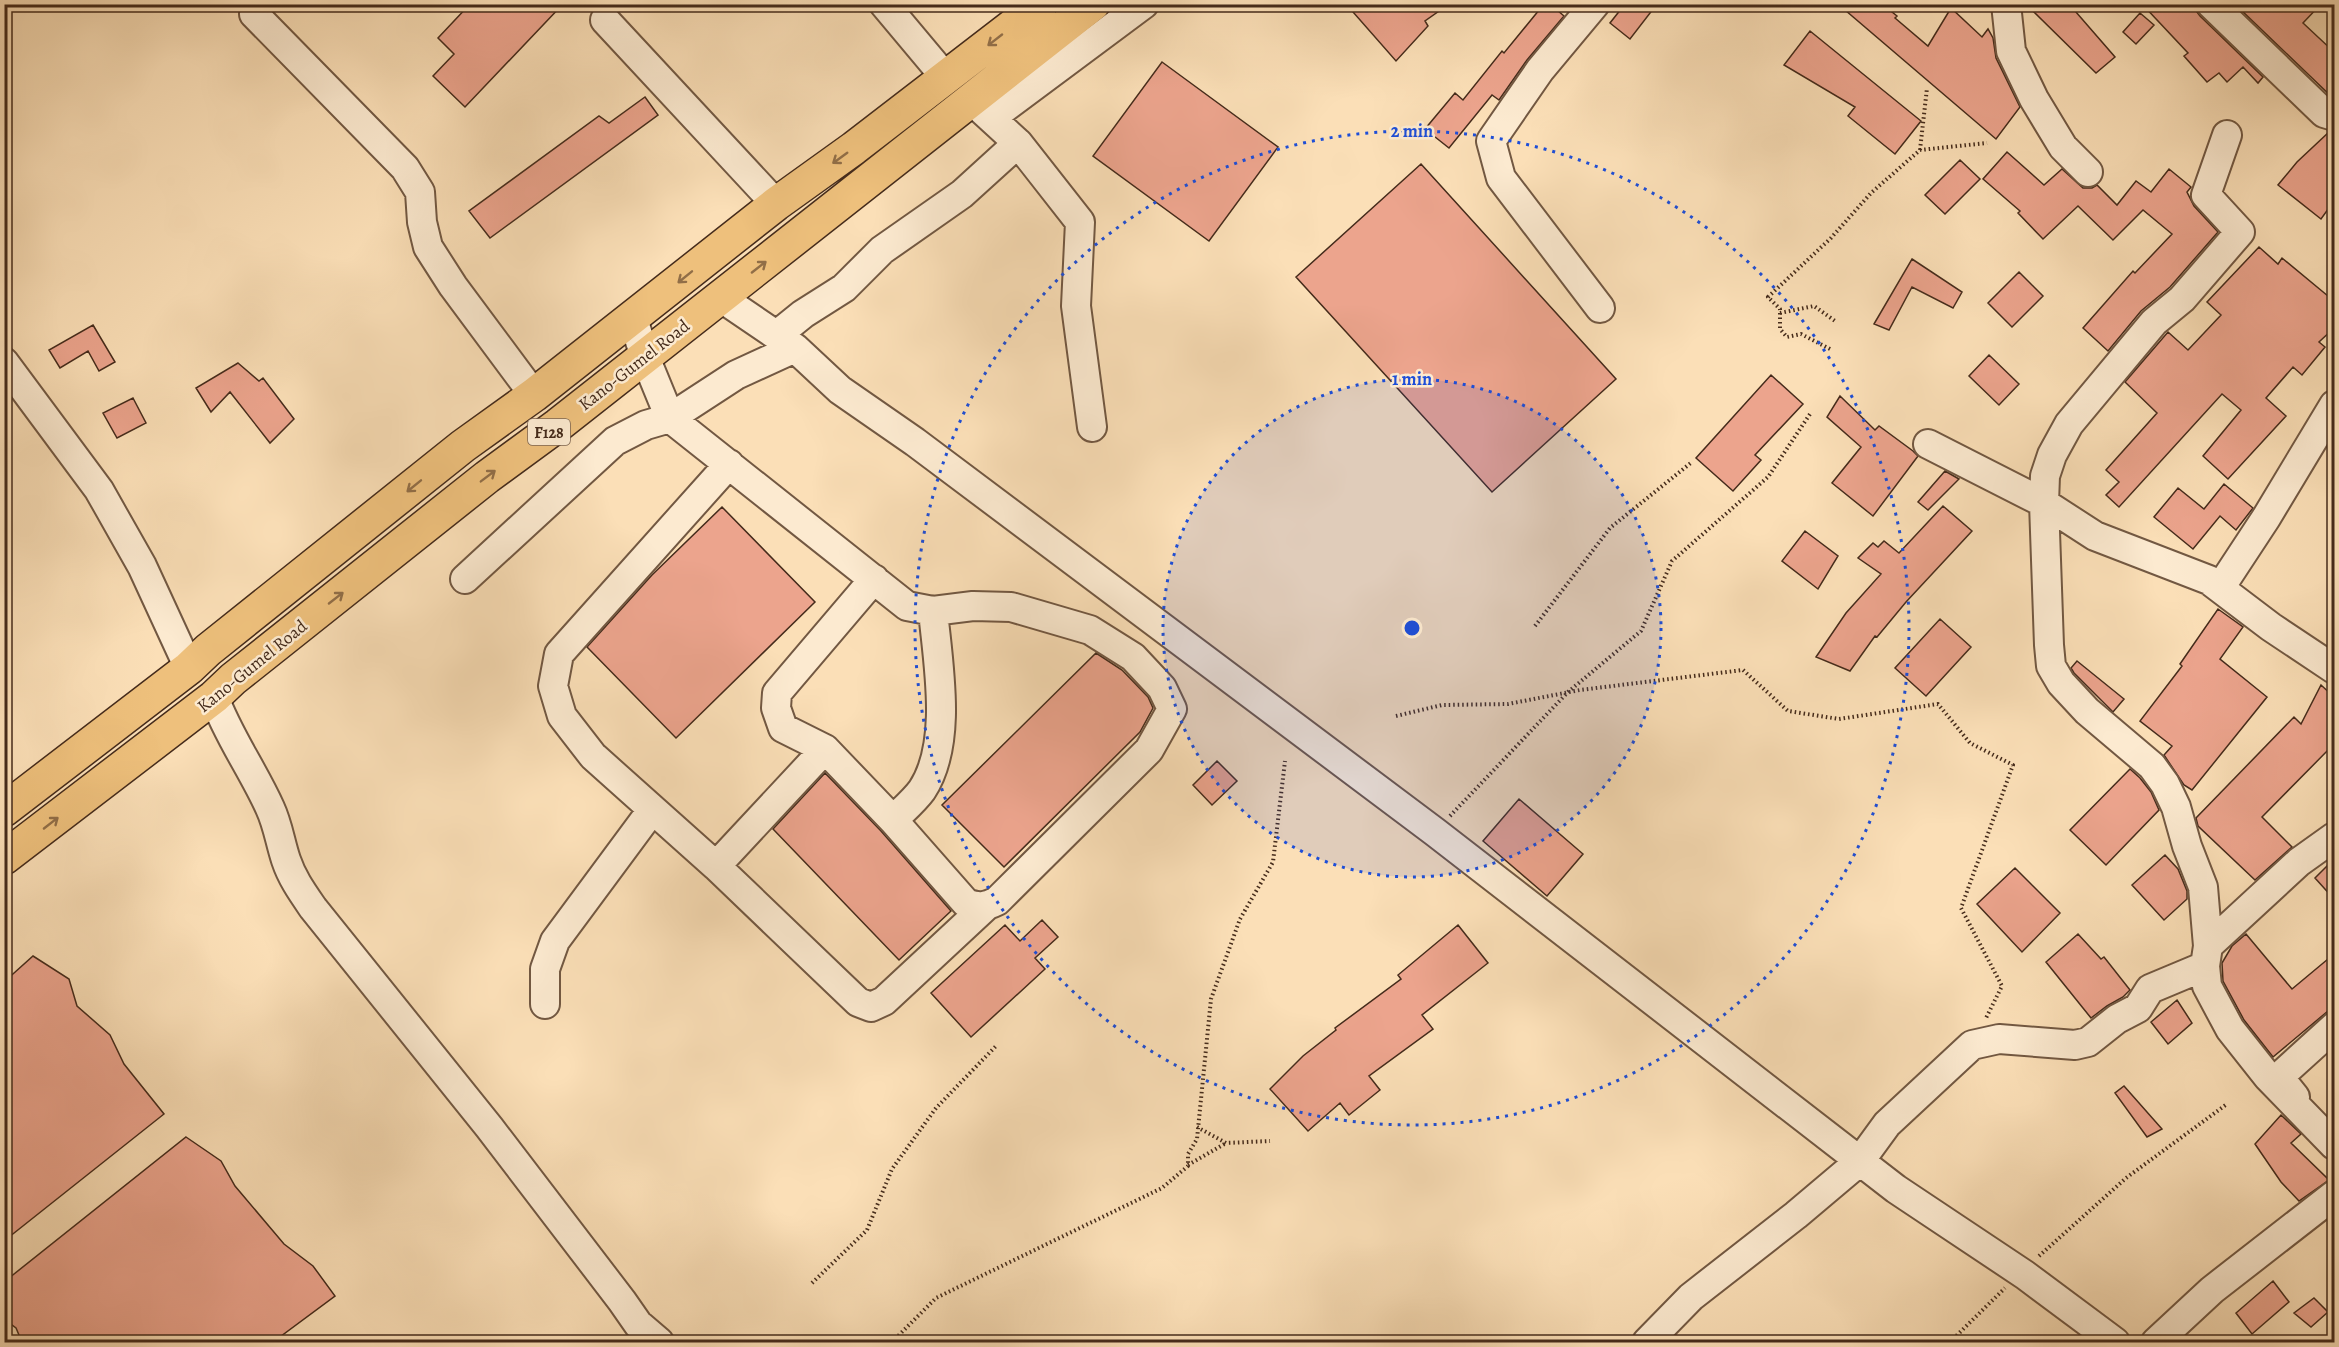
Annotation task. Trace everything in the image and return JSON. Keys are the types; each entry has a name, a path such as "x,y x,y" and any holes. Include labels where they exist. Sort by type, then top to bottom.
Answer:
{"main road":[{"name":"Kano-Gumel Road","path":"4,810 189,668 207,650 463,447 633,319 776,204 946,78 1041,4"},
{"name":"Kano-Gumel Road","path":"4,858 214,697 233,679 487,477 558,425 720,297 980,109 1093,4"}],"street":[{"path":"884,4 946,78"},
{"path":"1092,427 1076,306 1080,222 1018,143 980,109 1144,4"},
{"path":"1595,4 1540,70 1491,141 1501,178 1600,308"},
{"path":"2006,4 2011,51 2034,99 2063,147 2088,171"},
{"path":"2211,4 2324,113 2334,116"},
{"path":"254,14 405,168 420,192 422,222 428,247 453,286 534,395"},
{"path":"605,20 776,204"},
{"path":"2227,135 2206,195 2240,232 2182,299 2154,322 2069,424 2052,455 2046,476 2044,503 2051,666 2061,683 2087,711 2152,766 2165,784 2176,807 2187,846 2203,887 2207,956 2206,986 2230,1029 2268,1077 2334,1145"},
{"path":"465,579 615,441 646,425 670,418 786,341 803,314 844,288 882,250 962,194 1018,143"},
{"path":"720,297 786,341 840,390 915,442 1435,831 1896,1189 2021,1272 2115,1342"},
{"path":"633,319 645,357 670,418 729,464 874,579 907,606 933,611 973,606 1011,607 1090,630 1133,657 1162,688 1172,709 1149,750 997,901 985,907 884,1001 871,1006 858,1002 840,986 716,866 593,756 562,716 553,686 559,654 729,464"},
{"path":"4,362 99,490 142,566 189,668"},
{"path":"2220,588 2266,518 2334,405"},
{"path":"1928,444 2044,503 2095,536 2209,580 2271,627 2334,669"},
{"path":"874,579 777,693 776,708 783,728 825,749 893,820 966,903 985,907"},
{"path":"893,820 922,789 937,754 942,703 933,611"},
{"path":"214,697 223,722 250,767 278,826 286,861 294,881 489,1127 638,1324 650,1337 659,1342"},
{"path":"716,866 825,749"},
{"path":"545,1004 544,969 555,941 652,810"},
{"path":"1647,1342 1691,1297 1796,1215 1860,1161 1887,1124 1972,1045 1999,1040 2075,1045 2088,1042 2117,1019 2138,1008 2150,989 2207,956 2299,862 2334,837"},
{"path":"2268,1077 2334,1017"},
{"path":"2334,1027 2279,1077 2334,1145"},
{"path":"2156,1342 2212,1290 2334,1195"}],"path":[{"path":"1920,150 1927,88"},
{"path":"1830,349 1802,334 1787,337 1780,329 1780,309 1768,297 1831,238 1871,193 1920,150 1987,143"},
{"path":"1780,313 1814,306 1835,321"},
{"path":"1435,831 1568,692 1641,631 1672,561 1768,477 1810,414"},
{"path":"1535,627 1610,528 1692,462"},
{"path":"1396,716 1442,705 1508,704 1568,692 1743,670 1788,711 1839,719 1938,704 1970,743 2013,765 1960,908 2002,986 1972,1045"},
{"path":"1188,1166 1188,1154 1197,1139 1211,999 1240,919 1273,862 1285,760"},
{"path":"812,1283 867,1230 892,1169 936,1108 996,1046"},
{"path":"1950,1342 2021,1272 2126,1178 2227,1104"},
{"path":"1197,1127 1226,1143"},
{"path":"892,1342 936,1298 1162,1188 1188,1166 1226,1143 1270,1141"}],"building":[{"path":"470,4 563,4 465,107 433,76 454,54 438,38"},
{"path":"1346,4 1449,4 1425,21 1428,26 1396,61"},
{"path":"1544,4 1550,4 1564,16 1527,60 1499,100 1492,95 1449,148 1425,129 1455,93 1463,100"},
{"path":"1625,4 1657,4 1630,39 1610,23"},
{"path":"1838,4 1882,4 1928,46 1951,8 1982,37 1988,29 1993,38 1996,58 2020,107 1996,139"},
{"path":"2045,4 2069,4 2115,57 2096,73 2034,12"},
{"path":"2142,4 2191,4 2200,16 2263,77 2258,83 2243,67 2227,82 2219,73 2207,82 2184,56 2188,53"},
{"path":"2241,4 2321,4 2303,23 2334,52 2334,99 2238,7"},
{"path":"2140,13 2154,25 2136,44 2123,32"},
{"path":"1810,31 1921,121 1895,154 1848,116 1855,107 1784,65"},
{"path":"1162,62 1278,147 1209,241 1093,156"},
{"path":"645,97 658,115 490,238 469,211 599,116 609,123"},
{"path":"2329,132 2334,132 2334,201 2321,219 2278,185 2297,162"},
{"path":"2007,152 2044,185 2062,169 2083,188 2092,188 2097,185 2117,205 2136,181 2151,192 2169,169 2191,187 2187,192 2194,206 2218,232 2170,287 2141,311 2108,351 2083,328 2133,271 2135,273 2172,234 2143,210 2113,240 2078,206 2043,239 2018,213 2020,211 1983,179"},
{"path":"1960,160 1980,179 1945,214 1925,195"},
{"path":"1421,164 1616,379 1492,492 1296,277"},
{"path":"2259,247 2278,264 2282,258 2334,301 2334,328 2319,342 2325,347 2302,375 2293,367 2266,398 2286,416 2228,479 2203,456 2241,410 2222,394 2119,507 2106,495 2119,482 2106,470 2157,413 2125,382 2168,332 2188,350 2221,315 2207,302"},
{"path":"1912,259 1962,292 1953,308 1912,287 1889,330 1874,324"},
{"path":"2019,272 2043,296 2012,327 1988,303"},
{"path":"93,325 115,362 99,371 88,351 60,368 49,350"},
{"path":"1989,355 2019,384 1999,405 1969,376"},
{"path":"238,363 259,381 263,378 294,419 270,443 230,392 211,412 196,388"},
{"path":"1771,375 1803,404 1755,455 1761,460 1733,491 1696,458"},
{"path":"1840,396 1875,430 1879,426 1918,456 1873,516 1832,483 1861,447 1827,417"},
{"path":"133,398 146,423 117,438 103,413"},
{"path":"1945,471 1959,479 1928,510 1918,502"},
{"path":"2224,484 2253,508 2236,530 2220,516 2193,549 2154,517 2178,488 2204,509"},
{"path":"1943,506 1972,531 1877,637 1875,636 1850,671 1816,657 1846,613 1881,574 1858,558 1873,543 1878,547 1884,541 1899,553"},
{"path":"722,507 815,602 676,738 587,647 652,575"},
{"path":"1805,531 1838,556 1818,589 1782,561"},
{"path":"2218,609 2243,627 2220,659 2267,697 2192,790 2184,785 2164,755 2172,746 2140,721 2182,666 2180,664"},
{"path":"1940,619 1971,647 1926,696 1895,668"},
{"path":"1096,653 1122,670 1148,697 1153,708 1140,732 1004,867 942,805"},
{"path":"2077,661 2124,699 2113,712 2074,673 2071,668"},
{"path":"2321,685 2334,697 2334,744 2262,817 2292,847 2255,880 2198,826 2196,818 2294,717 2301,724"},
{"path":"1217,761 1237,781 1212,805 1193,785"},
{"path":"2130,769 2151,792 2159,810 2106,865 2070,830"},
{"path":"825,773 881,831 951,911 899,960 773,829"},
{"path":"1519,799 1583,854 1547,896 1483,841"},
{"path":"2165,855 2178,869 2187,891 2187,899 2164,920 2132,885"},
{"path":"2334,859 2334,899 2315,878"},
{"path":"2015,868 2060,913 2022,952 1977,904"},
{"path":"1042,920 1058,937 1035,958 1045,969 971,1037 931,993 1005,925 1020,941"},
{"path":"1458,925 1488,963 1422,1015 1433,1029 1369,1076 1380,1090 1349,1115 1340,1103 1308,1131 1270,1089 1303,1056 1336,1030 1335,1028 1401,979 1398,975"},
{"path":"2078,934 2101,959 2104,957 2130,990 2091,1018 2046,962"},
{"path":"2246,934 2292,989 2334,954 2334,1006 2273,1057 2244,1020 2223,981 2222,963 2232,946"},
{"path":"33,956 69,979 77,1006 110,1035 124,1064 164,1114 4,1241 4,982"},
{"path":"2177,1000 2192,1023 2168,1044 2151,1022"},
{"path":"2124,1086 2162,1129 2147,1137 2115,1093"},
{"path":"2281,1115 2301,1134 2291,1143 2329,1180 2299,1201 2281,1182 2255,1144"},
{"path":"186,1137 221,1161 235,1186 284,1244 313,1266 335,1296 273,1342 22,1342 16,1328 4,1319 4,1282"},
{"path":"2273,1281 2289,1302 2252,1334 2236,1313"},
{"path":"2314,1298 2328,1312 2311,1327 2294,1313"}]}
